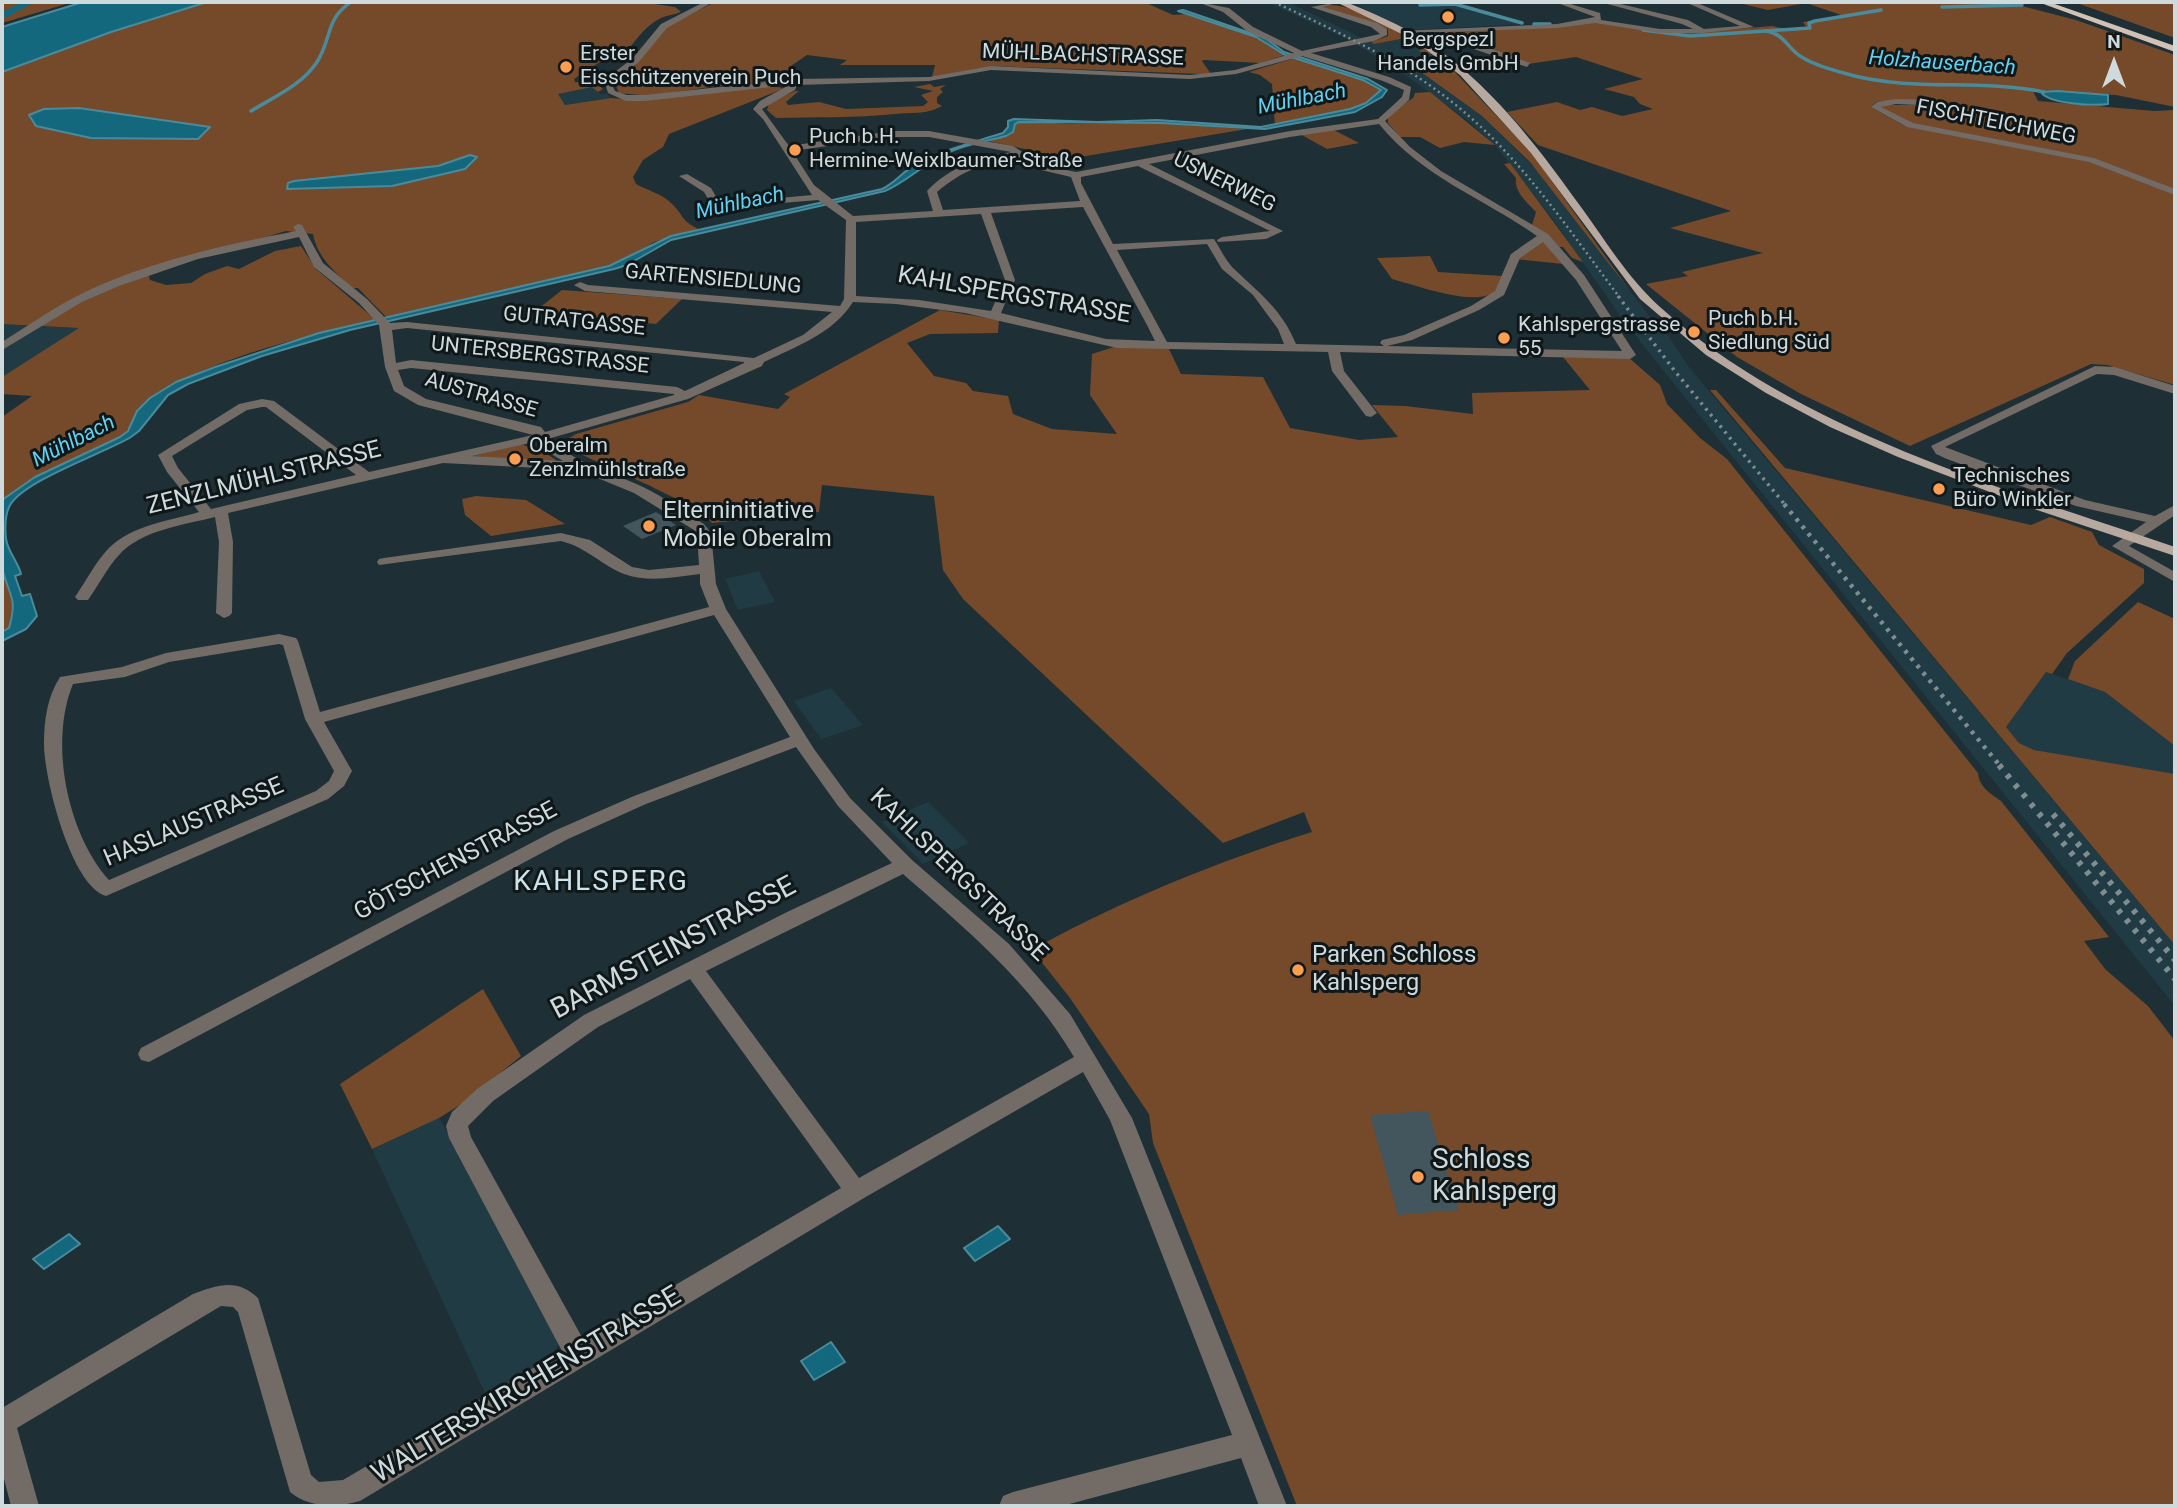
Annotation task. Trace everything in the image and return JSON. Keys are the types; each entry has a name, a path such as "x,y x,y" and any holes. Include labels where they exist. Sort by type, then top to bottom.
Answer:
{"highway":[{"path":"2042,2 2175,49"},
{"path":"2060,2 2175,42"}],"main road":[{"path":"1338,2 1403,32 1435,51 1455,67 1523,137 1634,285 1655,308 1692,340 1784,396 1860,434 1993,489 2175,552"}],"street":[{"name":"MÜHLBACHSTRASSE","path":"709,2 664,26 635,61 607,82 612,93 626,98 645,98 793,81 929,79 991,68 1198,76 1236,72 1383,35 1384,31 1374,25 1315,7 1338,2"},
{"path":"787,149 913,133 987,143 1022,153 1040,167 1076,175 1290,134 1381,121 1406,98 1408,89 1386,79 1295,55 1250,29 1223,8 1201,2"},
{"path":"1558,2 1597,15 1599,18 1595,21"},
{"path":"1604,2 1685,22 1703,31"},
{"path":"1403,32 1557,26 1595,21 1660,31 1750,27 1689,2"},
{"path":"1438,31 1453,39 1527,65"},
{"path":"793,81 792,88 762,103 758,109 810,187 851,219 1086,204"},
{"name":"FISCHTEICHWEG","path":"1940,103 1880,103 1875,107 1910,125 2091,160 2175,192"},
{"path":"1379,349 1379,345 1408,338 1492,298 1506,284 1515,256 1544,236 1446,178 1400,143 1381,121"},
{"path":"939,213 932,191 956,172 982,161 1022,153"},
{"name":"USNERWEG","path":"1140,163 1278,231 1266,236 1222,240"},
{"path":"1076,175 1076,183 1086,204 1157,332 1161,345"},
{"path":"684,176 708,190 714,202 726,206 824,200"},
{"path":"985,210 1010,280 998,310 993,315"},
{"path":"544,436 684,396 758,363 807,337 843,310 850,299 851,219"},
{"path":"2,347 69,305 117,283 214,252 300,230 318,265 384,323"},
{"name":"KAHLSPERGSTRASSE","path":"850,299 895,300 993,315 1036,324 1092,341 1161,345 1630,355 1563,255 1544,236"},
{"path":"1110,247 1210,241 1226,267 1257,293 1284,329 1291,348"},
{"name":"GARTENSIEDLUNG","path":"580,285 585,288 843,310"},
{"name":"GUTRATGASSE","path":"384,323 746,359 758,363"},
{"name":"AUSTRASSE","path":"384,323 391,367 398,388 422,402 521,425 544,436"},
{"path":"1333,348 1338,371 1371,413"},
{"name":"UNTERSBERGSTRASSE","path":"391,367 411,363 677,391 684,396"},
{"path":"2156,520 2093,507 2051,494 1952,456 1941,451 1938,446 2095,370 2115,371 2175,390"},
{"path":"224,613 226,542 215,513 172,469 166,455 252,404 270,404 367,477"},
{"name":"KAHLSPERGSTRASSE","path":"544,436 553,449 580,466 639,490 699,527 704,533 706,569 718,609 799,740 844,802 905,865 1002,949 1063,1020 1121,1118 1273,1506"},
{"name":"ZENZLMÜHLSTRASSE","path":"83,597 111,553 125,541 142,533 215,513 544,436"},
{"name":"ZENZLMÜHLSTRASSE","path":"443,459 580,466"},
{"path":"2175,509 2119,546 2175,578"},
{"path":"384,562 561,537 585,543 627,570 649,575 706,569"},
{"path":"314,719 718,609"},
{"name":"HASLAUSTRASSE","path":"279,639 290,641 314,719 343,771 335,787 106,889 87,866 58,788 52,735 57,696 66,680 125,672 166,658 279,639"},
{"name":"GÖTSCHENSTRASSE","path":"149,1054 561,835 640,800 799,740"},
{"name":"BARMSTEINSTRASSE","path":"578,1356 460,1138 457,1126 460,1118 485,1095 591,1021 794,917 905,865"},
{"path":"693,970 856,1191"},
{"name":"WALTERSKIRCHENSTRASSE","path":"25,1506 2,1422 202,1302 219,1295 239,1296 249,1306 300,1483 310,1494 329,1498 350,1491 856,1191 1087,1060"},
{"path":"1013,1506 1248,1443"}],"shaded area":[{"path":"2,2 73,2 2,23"},
{"path":"207,2 641,2 675,7 681,12 655,21 622,58 577,59 603,60 574,79 575,82 600,86 603,89 598,92 592,87 558,94 565,105 611,98 637,100 774,85 783,89 669,134 663,147 643,160 633,177 636,184 667,200 684,219 698,229 654,242 624,261 609,266 387,318 358,288 352,288 328,264 318,250 313,234 286,231 148,272 150,280 166,285 191,283 205,274 227,266 239,269 275,251 301,246 316,269 377,321 261,350 203,370 148,400 120,437 35,477 2,500 2,417 32,396 2,394 2,377 79,328 2,324 2,72 111,32"},
{"path":"715,2 1144,2 1173,15 1186,14 1256,37 1285,55 1260,63 1202,61 1211,74 993,66 932,77 935,65 840,65 847,60 807,55 791,66 790,80 716,86 650,96 619,93 614,81 633,68 669,25"},
{"path":"1267,2 1288,2 1374,44 1406,38 1424,50 1422,53 1435,55 1442,60 1407,62 1482,116 1540,173 1656,325 1662,326 1688,366 2175,945 2175,1006 1662,369 1636,336 1632,325 1621,317 1551,217 1495,145 1467,120 1397,69 1347,39"},
{"path":"1350,2 1482,2 1454,4 1523,24 1408,30"},
{"path":"1735,2 2014,4 2076,20 2175,55 2175,107 2116,95 2033,91 2038,101 2154,111 2175,110 2175,190 2084,158 1918,126 1902,121 1880,108 1881,105 1941,105 1936,102 1883,101 1876,102 1871,107 1903,125 2087,160 2175,193 2175,385 2107,365 2091,364 1910,446 1801,394 1737,357 1646,284 1688,276 1682,272 1763,253 1670,228 1731,211 1538,145 1507,112 1557,102 1580,110 1592,107 1622,116 1653,109 1640,104 1634,97 1604,89 1643,79 1576,57 1528,64 1455,39 1443,31 1557,27 1596,22 1677,34 1772,26 1785,29 1807,28 1803,22 1832,19 1841,15 1806,3 1768,10"},
{"path":"2074,2 2175,2 2175,38"},
{"path":"1341,6 1370,16 1435,55 1418,51 1423,49 1406,38 1374,44 1371,42 1388,36 1388,29 1321,7"},
{"path":"1295,58 1363,80 1382,90 1360,106 1346,111 1275,126 1272,84 1260,75 1249,72"},
{"path":"1442,60 1450,67 1532,153 1630,291 1530,162 1482,116 1407,62"},
{"path":"930,84 934,87 946,85 940,89 943,92 937,97 937,103 942,106 925,112 776,118 767,110 769,103 795,91 799,91 786,102 788,105 819,102 846,109 923,106 928,102 921,95 933,91 914,87"},
{"path":"592,86 600,94 607,94 611,98 565,105 557,94"},
{"path":"1430,92 1495,145 1464,142 1440,148 1420,137 1400,137 1388,123 1388,115 1413,98 1415,93"},
{"path":"1024,121 1069,124 1161,123 1247,129 1038,164 1025,149 988,141 1006,136 1016,123"},
{"path":"1332,129 1359,143 1327,149 1300,134"},
{"path":"1510,163 1583,262 1572,258 1563,247 1552,247 1563,264 1515,259 1524,250 1519,248 1537,236 1547,235 1532,225 1536,212 1522,196 1517,188 1516,178 1504,164"},
{"path":"1430,256 1438,272 1503,276 1497,289 1491,294 1481,297 1456,296 1392,279 1377,258"},
{"path":"562,290 682,299 656,324 534,312"},
{"path":"940,310 999,320 998,333 930,334 907,343 934,376 966,383 973,391 1008,396 1013,414 1052,429 1117,434 1090,395 1092,354 1117,346 1168,347 1181,374 1263,377 1290,428 1359,440 1398,437 1372,405 1473,414 1472,393 1590,390 1563,357 1628,357 1660,385 1667,404 1700,438 1727,459 1978,773 1983,786 2001,801 2109,937 2084,941 2105,969 2148,1006 2175,1041 2175,1506 1297,1506 1153,1143 1149,1114 1070,998 1036,955 1039,946 1139,897 1207,868 1312,832 1304,812 1223,843 963,599 943,570 934,496 822,485 819,512 712,523 686,504 564,446 562,442 576,434 688,402 699,395 778,409 790,397 784,394"},
{"path":"2,324 36,326 80,328 2,377"},
{"path":"1710,390 1716,390 1785,468 2031,525 2050,517 2092,532 2099,545 2144,569 2144,583 2067,653 2052,674 2046,672 2006,727 2019,743 2034,750 2175,774 2175,945"},
{"path":"521,444 556,460 552,462 472,456"},
{"path":"476,496 526,500 565,524 491,536 465,515 462,499"},
{"path":"2,567 12,603 9,628 2,632"},
{"path":"759,571 775,602 738,610 725,579"},
{"path":"2138,602 2175,619 2175,746 2105,692 2068,679 2075,661"},
{"path":"2046,672 2105,692 2175,746 2175,774 2058,755 2034,750 2019,743 2006,727"},
{"path":"831,688 863,725 821,739 794,701"},
{"path":"928,802 969,843 923,864 882,822"},
{"path":"483,989 521,1056 463,1103 439,1118 372,1149 340,1084"},
{"path":"439,1117 559,1343 552,1358 487,1397 372,1149"}],"water":[{"path":"83,2 207,2 111,32 2,72 2,27"},
{"path":"1183,10 1265,38 1284,52 1368,79 1387,90 1382,97 1355,112 1265,129 1161,123 1019,122 1015,124 1013,132 1006,136 949,152 885,191 671,240 627,265 614,269 350,330 262,356 188,384 168,395 131,437 29,487 9,507 6,539 21,574 15,576 22,596 30,594 37,616 26,629 2,641 2,632 9,628 13,603 2,568 2,500 35,477 120,437 128,431 137,411 150,398 176,382 319,333 609,266 671,236 882,189 925,160 958,147 1003,133 1008,127 1008,121 1014,119 1098,122 1157,120 1261,127 1350,109 1366,103 1381,90 1363,80 1285,55 1256,37 1178,11"},
{"path":"2041,92 2108,95 2108,104 2062,102"},
{"path":"79,108 210,127 198,139 91,138 36,126 29,115 44,109"},
{"path":"470,155 477,157 465,169 392,186 287,189 288,183 294,181 438,166"},
{"path":"998,1226 1010,1239 975,1261 964,1248"},
{"path":"69,1234 80,1244 44,1269 33,1259"},
{"path":"831,1342 845,1362 814,1380 801,1361"}],"building":[{"name":"Elterninitiative Mobile Oberalm","path":"656,512 676,525 642,539 623,526"},
{"name":"Schloss Kahlsperg","path":"1428,1111 1459,1210 1398,1215 1370,1115"}],"waterway":[{"path":"4,15 30,2"},
{"path":"251,111 287,90 311,70 322,54 337,15 351,2"},
{"name":"Holzhauserbach","path":"1420,5 1455,4 1522,23"},
{"name":"Holzhauserbach","path":"1942,7 2022,5"},
{"name":"Holzhauserbach","path":"1643,30 1690,36 1810,28 1809,23 1815,21 1881,10"},
{"name":"Holzhauserbach","path":"1534,24 1550,24"},
{"path":"1766,31 1781,38 1806,60 1855,76 1901,83 1996,86 2044,92"}],"railway":[{"path":"1274,2 1348,37 1396,64 1463,111 1486,131 1527,176 1620,298"},
{"path":"1618,296 1674,370 1786,506"},
{"path":"1784,504 2001,767"},
{"path":"1999,765 2175,979"},
{"path":"2053,814 2175,960"}],"place":[{"name":"Bergspezl Handels GmbH","path":"1448,17"},
{"name":"Erster Eisschützenverein Puch","path":"566,67"},
{"name":"Puch b.H. Hermine-Weixlbaumer-Straße","path":"795,150"},
{"name":"Puch b.H. Siedlung Süd","path":"1694,332"},
{"name":"Kahlspergstrasse 55","path":"1504,338"},
{"name":"Oberalm Zenzlmühlstraße","path":"515,459"},
{"name":"Technisches Büro Winkler","path":"1939,489"},
{"name":"Elterninitiative Mobile Oberalm","path":"649,526"},
{"name":"Parken Schloss Kahlsperg","path":"1298,970"},
{"name":"Schloss Kahlsperg","path":"1418,1177"}],"district":[{"name":"KAHLSPERG","path":"601,883"}],"water label":[{"name":"Mühlbach","path":"1302,100"},
{"name":"Mühlbach","path":"740,204"},
{"name":"Mühlbach","path":"74,442"}]}
